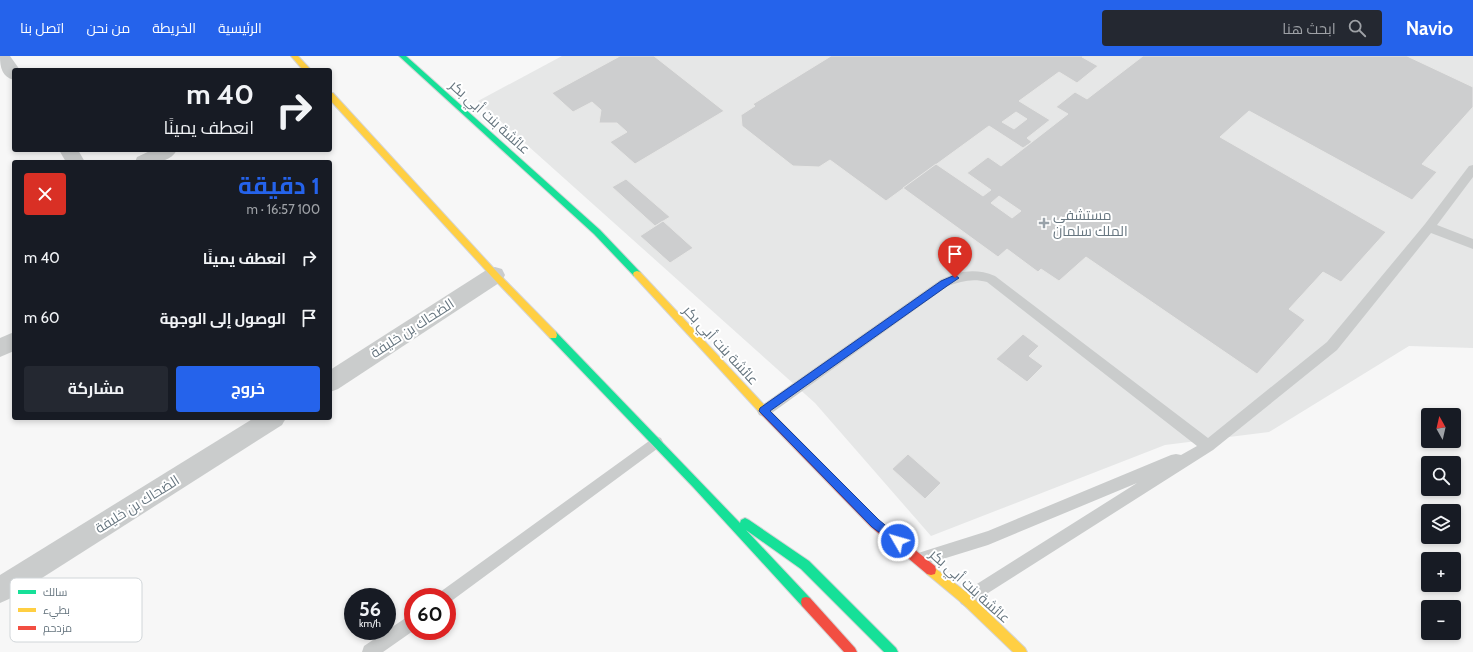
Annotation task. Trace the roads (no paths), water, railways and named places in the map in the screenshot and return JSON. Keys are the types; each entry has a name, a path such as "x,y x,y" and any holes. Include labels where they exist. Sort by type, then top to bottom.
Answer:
{"main road":[{"path":"294,56 305,68"},
{"name":"عائشة بنت أبي بكر","path":"402,56 597,232 764,411 875,524 920,559 966,598 1021,652"},
{"path":"332,97 495,275 712,501 851,652"},
{"path":"712,501 805,565 892,652"},
{"path":"966,598 986,632"}],"street":[{"path":"1,56 12,71"},
{"path":"148,160 164,152"},
{"name":"الضحاك بن خليفة","path":"332,381 495,275"},
{"path":"0,348 12,342"},
{"name":"الضحاك بن خليفة","path":"19,578 265,420"},
{"name":"الضحاك بن خليفة","path":"0,590 10,584"}],"lane":[{"path":"966,598 1208,446 1332,346 1467,182 1473,169"},
{"path":"1429,227 1473,244"},
{"path":"764,411 944,284 955,278 982,275 991,279 1208,446"},
{"path":"456,589 656,442"},
{"path":"920,559 988,538 1208,446"},
{"path":"370,652 404,627"}],"place":[{"name":"مستشفى الملك سلمان","path":"1044,223"}]}
